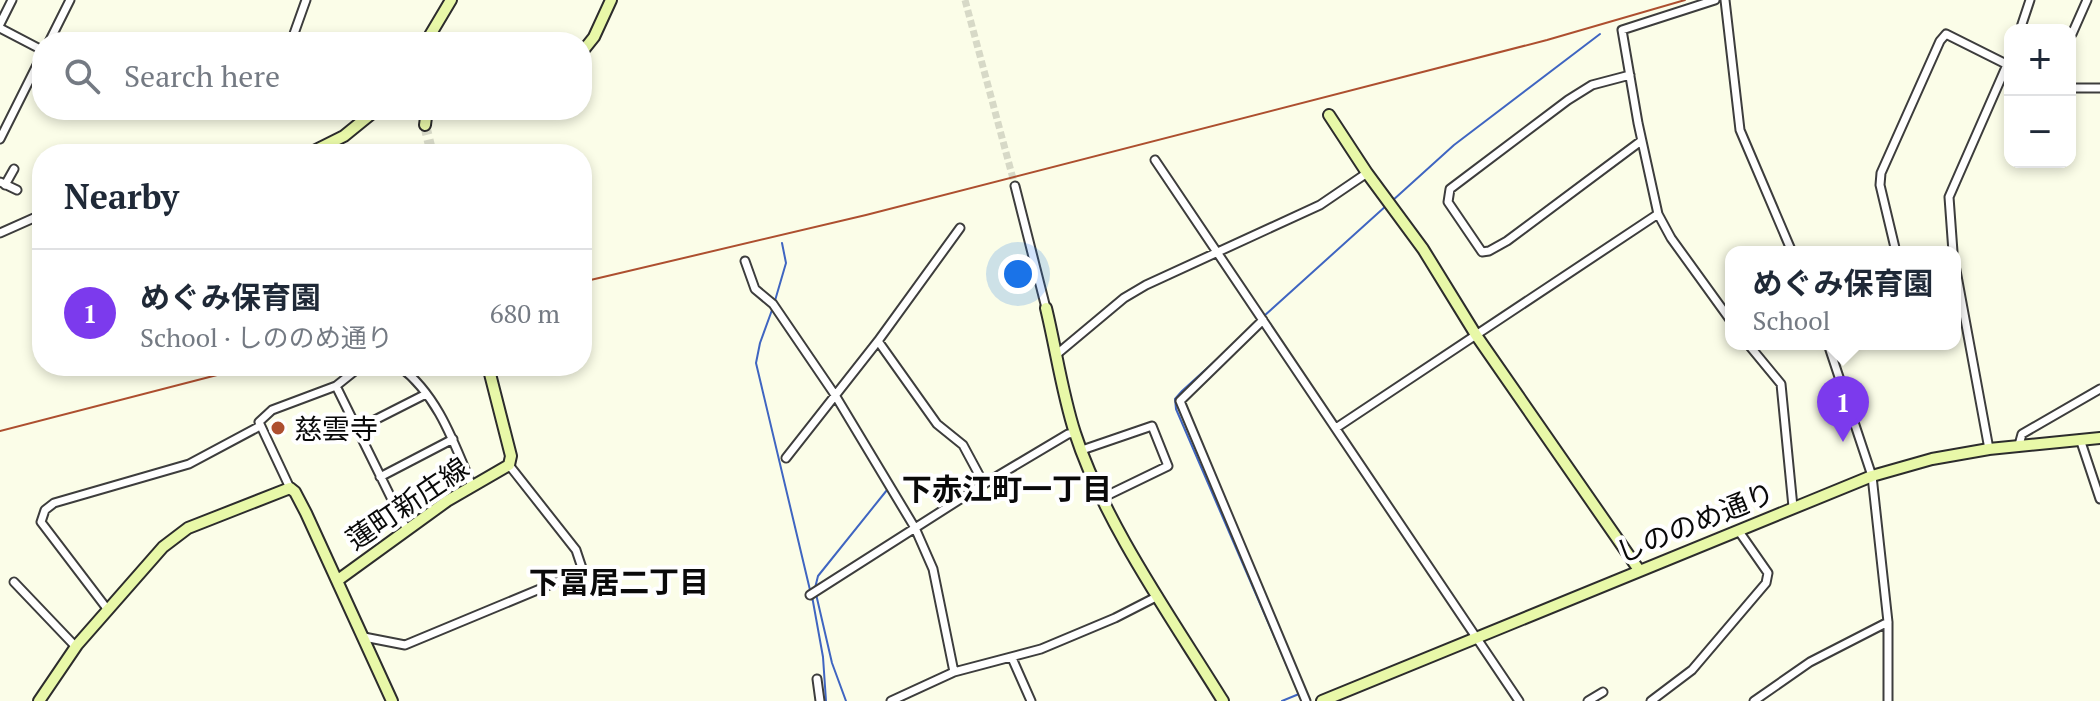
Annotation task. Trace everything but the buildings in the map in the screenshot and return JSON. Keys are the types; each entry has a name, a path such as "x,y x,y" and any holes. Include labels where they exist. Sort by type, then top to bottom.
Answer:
{"main road":[{"path":"432,32 451,0"},
{"path":"592,40 611,0"},
{"path":"1329,115 1639,570"},
{"path":"328,144 364,120"},
{"path":"425,125 426,120"},
{"path":"1046,308 1075,433 1082,450 1158,596 1223,701"},
{"name":"蓮町新庄線","path":"290,488 295,492 338,580 406,528 509,465 511,456 491,376"},
{"name":"しののめ通り","path":"1322,701 1872,476 1932,459 1989,449 2100,438"},
{"path":"39,701 76,647 163,547 188,528 290,488"},
{"path":"338,580 392,701"}],"street":[{"path":"12,0 0,26 32,46"},
{"path":"54,32 70,0"},
{"path":"295,32 306,0"},
{"path":"1715,0 1622,30 1641,141 1658,214 1686,261 1725,313"},
{"path":"1725,0 1740,130 1789,246"},
{"path":"2022,24 2030,0"},
{"path":"2076,25 2087,0"},
{"path":"1895,246 1880,185 1881,173 1940,41 1946,34 2004,66"},
{"path":"0,139 32,73"},
{"path":"1630,75 1592,85 1568,100 1450,189 1448,202 1482,252 1489,251 1641,141"},
{"path":"1953,246 1949,197 2004,77"},
{"path":"2076,88 2100,88"},
{"path":"1155,160 1519,701"},
{"path":"14,169 3,183 17,190"},
{"path":"1057,354 1124,298 1146,285 1320,205 1367,173"},
{"path":"1015,186 1046,308"},
{"path":"1336,428 1658,214"},
{"path":"0,233 32,219"},
{"path":"786,458 878,341 960,228"},
{"path":"745,261 755,289 773,304 835,395 915,528 933,569 954,672"},
{"path":"1961,313 1989,449"},
{"path":"1263,320 1180,401 1306,701"},
{"path":"878,341 937,424 963,445 984,484"},
{"path":"1753,350 1781,384 1793,507"},
{"path":"1830,350 1872,476 1888,622 1888,701"},
{"path":"290,488 260,426 261,418 272,410 336,386 348,376"},
{"path":"412,376 453,439 472,486"},
{"path":"336,386 406,528"},
{"path":"2019,445 2022,434 2100,389"},
{"path":"357,429 426,394"},
{"path":"108,610 41,522 45,510 54,503 189,464 260,426"},
{"path":"1082,450 1152,426 1168,466 1104,497"},
{"path":"810,595 984,484 1068,434 1075,433"},
{"path":"380,477 453,439"},
{"path":"2080,439 2100,499"},
{"path":"364,637 405,645 583,571 576,550 509,465"},
{"path":"1655,700 1692,670 1766,583 1768,573 1738,530"},
{"path":"14,582 76,647"},
{"path":"891,701 954,672 985,662 1012,658 1081,633 1158,596"},
{"path":"1754,701 1810,662 1888,622"},
{"path":"1012,658 1031,701"},
{"path":"817,679 820,701"},
{"path":"1588,701 1603,692"}],"waterway":[{"path":"1392,201 1454,145 1600,34"},
{"path":"1264,316 1387,205"},
{"path":"774,304 786,263 782,243"},
{"path":"772,310 756,363 810,590"},
{"path":"1236,342 1182,391 1175,399 1176,409 1299,694 1282,701"},
{"path":"815,588 818,576 887,490"},
{"path":"816,594 832,663 846,701"},
{"path":"812,596 823,657 826,701"}],"tunnel":[{"path":"965,0 1015,186"},
{"path":"425,125 430,144"}],"railway":[{"path":"592,280 866,215 1547,40 1685,0"},
{"path":"0,431 213,376"}],"place":[{"name":"慈雲寺","path":"278,428"},
{"name":"めぐみ保育園","path":"1843,442"}],"district":[{"name":"下赤江町一丁目","path":"1007,489"},
{"name":"下冨居二丁目","path":"619,582"}]}
